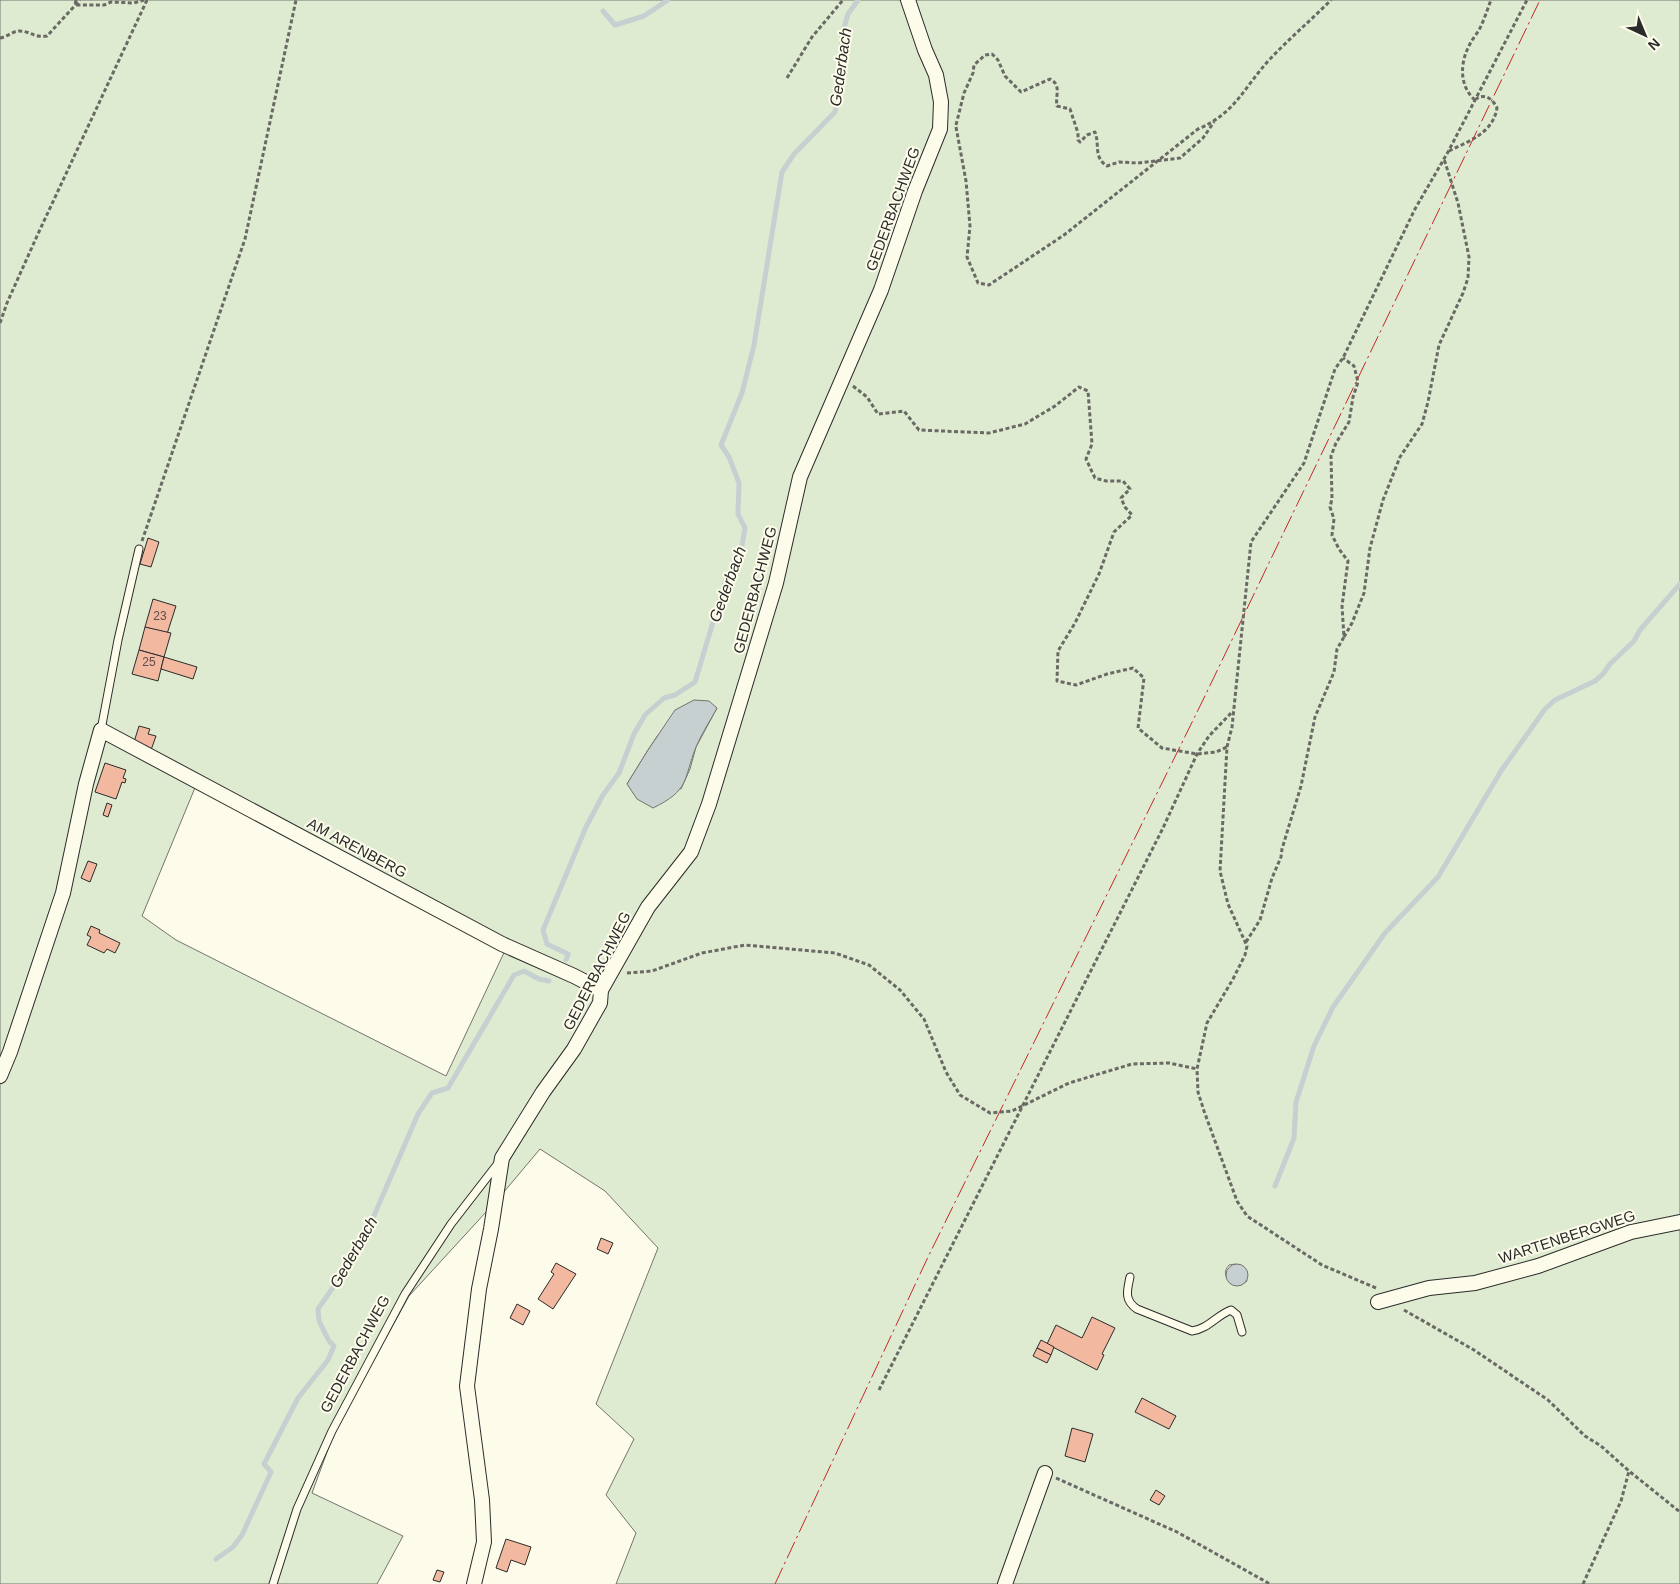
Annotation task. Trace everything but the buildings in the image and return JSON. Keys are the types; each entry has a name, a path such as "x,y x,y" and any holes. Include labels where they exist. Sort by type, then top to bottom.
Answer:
{"street":[{"name":"GEDERBACHWEG","path":"474,1584 484,1542 482,1500 467,1386 479,1289 502,1158 543,1092 574,1049 600,1002 601,990 648,907 691,852 708,804 776,583 800,477 881,290 914,190 940,129 941,102 936,75 925,50 908,0"},
{"name":"AM ARENBERG","path":"101,730 502,944 601,990"},
{"path":"0,1076 13,1043 63,893 86,784 101,730"},
{"name":"WARTENBERGWEG","path":"1384,1300 1429,1288 1475,1283 1538,1266 1631,1232 1680,1222"},
{"path":"1005,1584 1045,1473"}],"lane":[{"path":"101,730 118,640 139,549"},
{"name":"GEDERBACHWEG","path":"273,1584 297,1509 332,1431 405,1294 451,1224 502,1158"},
{"path":"1130,1277 1127,1298 1137,1310 1192,1331 1211,1324 1232,1310 1237,1314 1242,1332"}],"path":[{"path":"0,38 7,37 17,31 26,32 36,37 48,36 76,2 80,0"},
{"path":"76,2 104,5 111,2 134,3 145,0"},
{"path":"0,323 6,303 145,0"},
{"path":"139,549 245,239 296,0"},
{"path":"787,78 812,37 843,0"},
{"path":"1214,122 1198,129 1160,160 1064,235 989,285 978,283 967,257 970,226 966,181 955,126 974,65 985,55 992,54 998,60 1005,76 1021,92 1044,80 1050,79 1054,81 1057,85 1058,106 1070,109 1078,133 1078,140 1080,142 1087,135 1095,132 1098,145 1096,150 1099,159 1107,166 1119,162 1138,164 1160,160 1173,160 1180,158 1203,138 1214,122 1239,99 1269,60 1331,0"},
{"path":"1475,100 1462,80 1462,71 1468,46 1481,27 1491,0"},
{"path":"1528,0 1448,152 1414,209 1344,358 1335,369 1304,463 1251,542 1233,711 1227,746 1220,871 1228,904 1246,943 1246,955 1207,1023 1196,1069 1198,1092 1238,1202 1247,1216 1322,1265 1386,1292 1384,1300 1474,1350 1548,1400 1584,1436 1601,1446 1680,1512"},
{"path":"1448,152 1484,132 1494,120 1497,108 1492,100 1484,96 1475,100"},
{"path":"1246,943 1260,920 1272,878 1281,857 1301,786 1315,717 1334,672 1337,649 1352,623 1364,592 1370,548 1383,500 1400,457 1422,424 1439,344 1468,278 1469,257 1458,203 1444,158"},
{"path":"1344,358 1354,366 1358,382 1353,397 1349,422 1330,456 1332,499 1330,507 1334,519 1332,535 1348,561 1342,606 1344,636"},
{"path":"843,377 866,397 878,414 904,411 919,430 989,433 1024,424 1055,406 1079,388 1088,391 1092,444 1086,459 1095,478 1106,482 1123,481 1130,490 1121,498 1132,515 1114,532 1099,574 1076,623 1058,651 1057,681 1076,685 1106,674 1133,668 1144,678 1138,728 1162,748 1197,754 1216,752 1227,746"},
{"path":"879,1390 1163,828 1197,754 1210,736 1233,711"},
{"path":"611,974 652,971 702,953 745,944 835,953 869,965 900,990 924,1019 946,1072 960,1095 990,1113 1012,1111 1069,1083 1132,1064 1168,1063 1196,1069"},
{"path":"1583,1584 1621,1501 1629,1471"},
{"path":"1045,1473 1177,1532 1270,1584"}],"green space":[{"path":"0,0 1680,0 1680,1584 616,1584 636,1533 606,1495 634,1439 596,1404 658,1248 605,1191 540,1149 498,1199 409,1296 334,1433 312,1493 403,1536 377,1584 0,1584","holes":["717,708 696,747 690,769 681,789 627,784 658,735","199,778 509,942 446,1076 176,940 142,916","1235,1264 1243,1267 1247,1281 1241,1285 1231,1284 1226,1274 1229,1265"]}],"shaded area":[{"path":"694,700 709,701 717,708 698,742 684,783 674,796 653,808 637,799 627,784 675,710"},
{"path":"1237,1264 1245,1267 1248,1275 1245,1283 1237,1286 1229,1283 1226,1275 1229,1267"}],"waterway":[{"path":"603,11 615,25 644,16 668,0"},
{"name":"Gederbach","path":"566,960 568,954 547,944 543,930 586,827 603,795 619,773 634,734 645,715 664,698 675,695 695,682 726,579 740,557 745,528 738,514 739,483 729,457 721,445 742,393 754,345 782,172 794,154 835,112 839,93 842,35 848,14 858,0"},
{"path":"1275,1186 1294,1138 1296,1102 1314,1046 1333,1007 1385,933 1438,877 1501,771 1545,709 1555,700 1595,681 1603,674 1610,664 1634,641 1640,630 1680,584"},
{"name":"Gederbach","path":"216,1559 233,1547 242,1535 271,1472 264,1464 298,1398 328,1360 334,1346 329,1341 319,1321 318,1309 350,1263 373,1218 418,1114 432,1093 448,1088 514,975 524,971 539,979 549,981"}],"power":[{"path":"775,1584 928,1257 1203,700 1540,0"}]}
